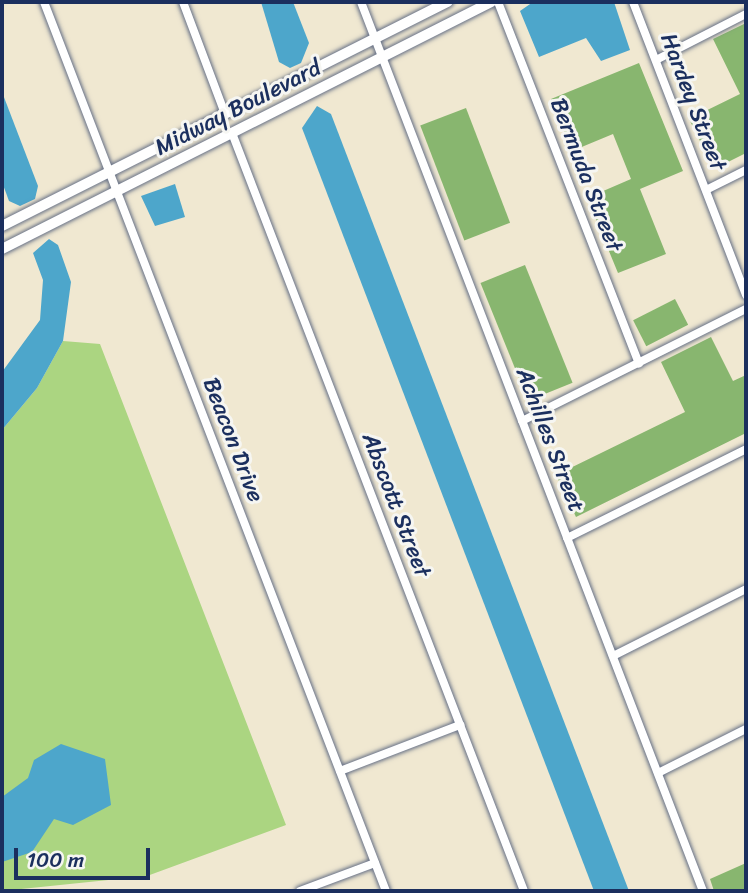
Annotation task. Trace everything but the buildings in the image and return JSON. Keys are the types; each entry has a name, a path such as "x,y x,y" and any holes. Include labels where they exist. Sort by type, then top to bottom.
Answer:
{"street":[{"name":"Beacon Drive","path":"44,2 386,891"},
{"path":"183,2 225,114"},
{"name":"Achilles Street","path":"361,2 703,891"},
{"name":"Midway Boulevard","path":"2,226 448,2"},
{"name":"Midway Boulevard","path":"2,249 491,2"},
{"name":"Bermuda Street","path":"498,2 639,363"},
{"name":"Hardey Street","path":"633,2 746,295"},
{"path":"656,60 746,14"},
{"name":"Abscott Street","path":"232,133 524,891"},
{"path":"706,190 746,170"},
{"path":"522,421 746,309"},
{"path":"568,538 746,449"},
{"path":"612,656 746,589"},
{"path":"340,771 460,725"},
{"path":"658,773 746,729"},
{"path":"300,891 375,863"}],"green space":[{"path":"746,23 746,153 714,169 689,119 740,94 713,39"},
{"path":"639,63 683,171 640,189 666,254 618,273 587,198 631,179 613,134 572,151 551,99"},
{"path":"466,108 510,223 464,240 420,126"},
{"path":"525,265 573,383 528,401 480,283"},
{"path":"675,299 688,325 646,346 633,320"},
{"path":"711,337 733,381 746,375 746,433 576,517 556,475 685,412 661,362"},
{"path":"63,341 100,344 286,825 147,876 2,891 2,430 37,388"},
{"path":"746,863 746,891 714,891 710,879"}],"water":[{"path":"261,2 293,2 309,43 301,63 290,68 279,62"},
{"path":"533,2 614,2 630,50 601,61 586,38 539,57 520,11"},
{"path":"2,92 38,186 35,199 20,206 9,201 2,182"},
{"path":"317,106 331,114 629,891 594,891 302,128"},
{"path":"175,184 185,217 155,226 141,196"},
{"path":"49,239 58,245 71,282 63,341 37,388 2,430 2,372 40,320 43,280 33,253"},
{"path":"61,744 105,759 111,805 73,825 54,819 32,852 2,862 2,797 28,778 34,760"}]}
